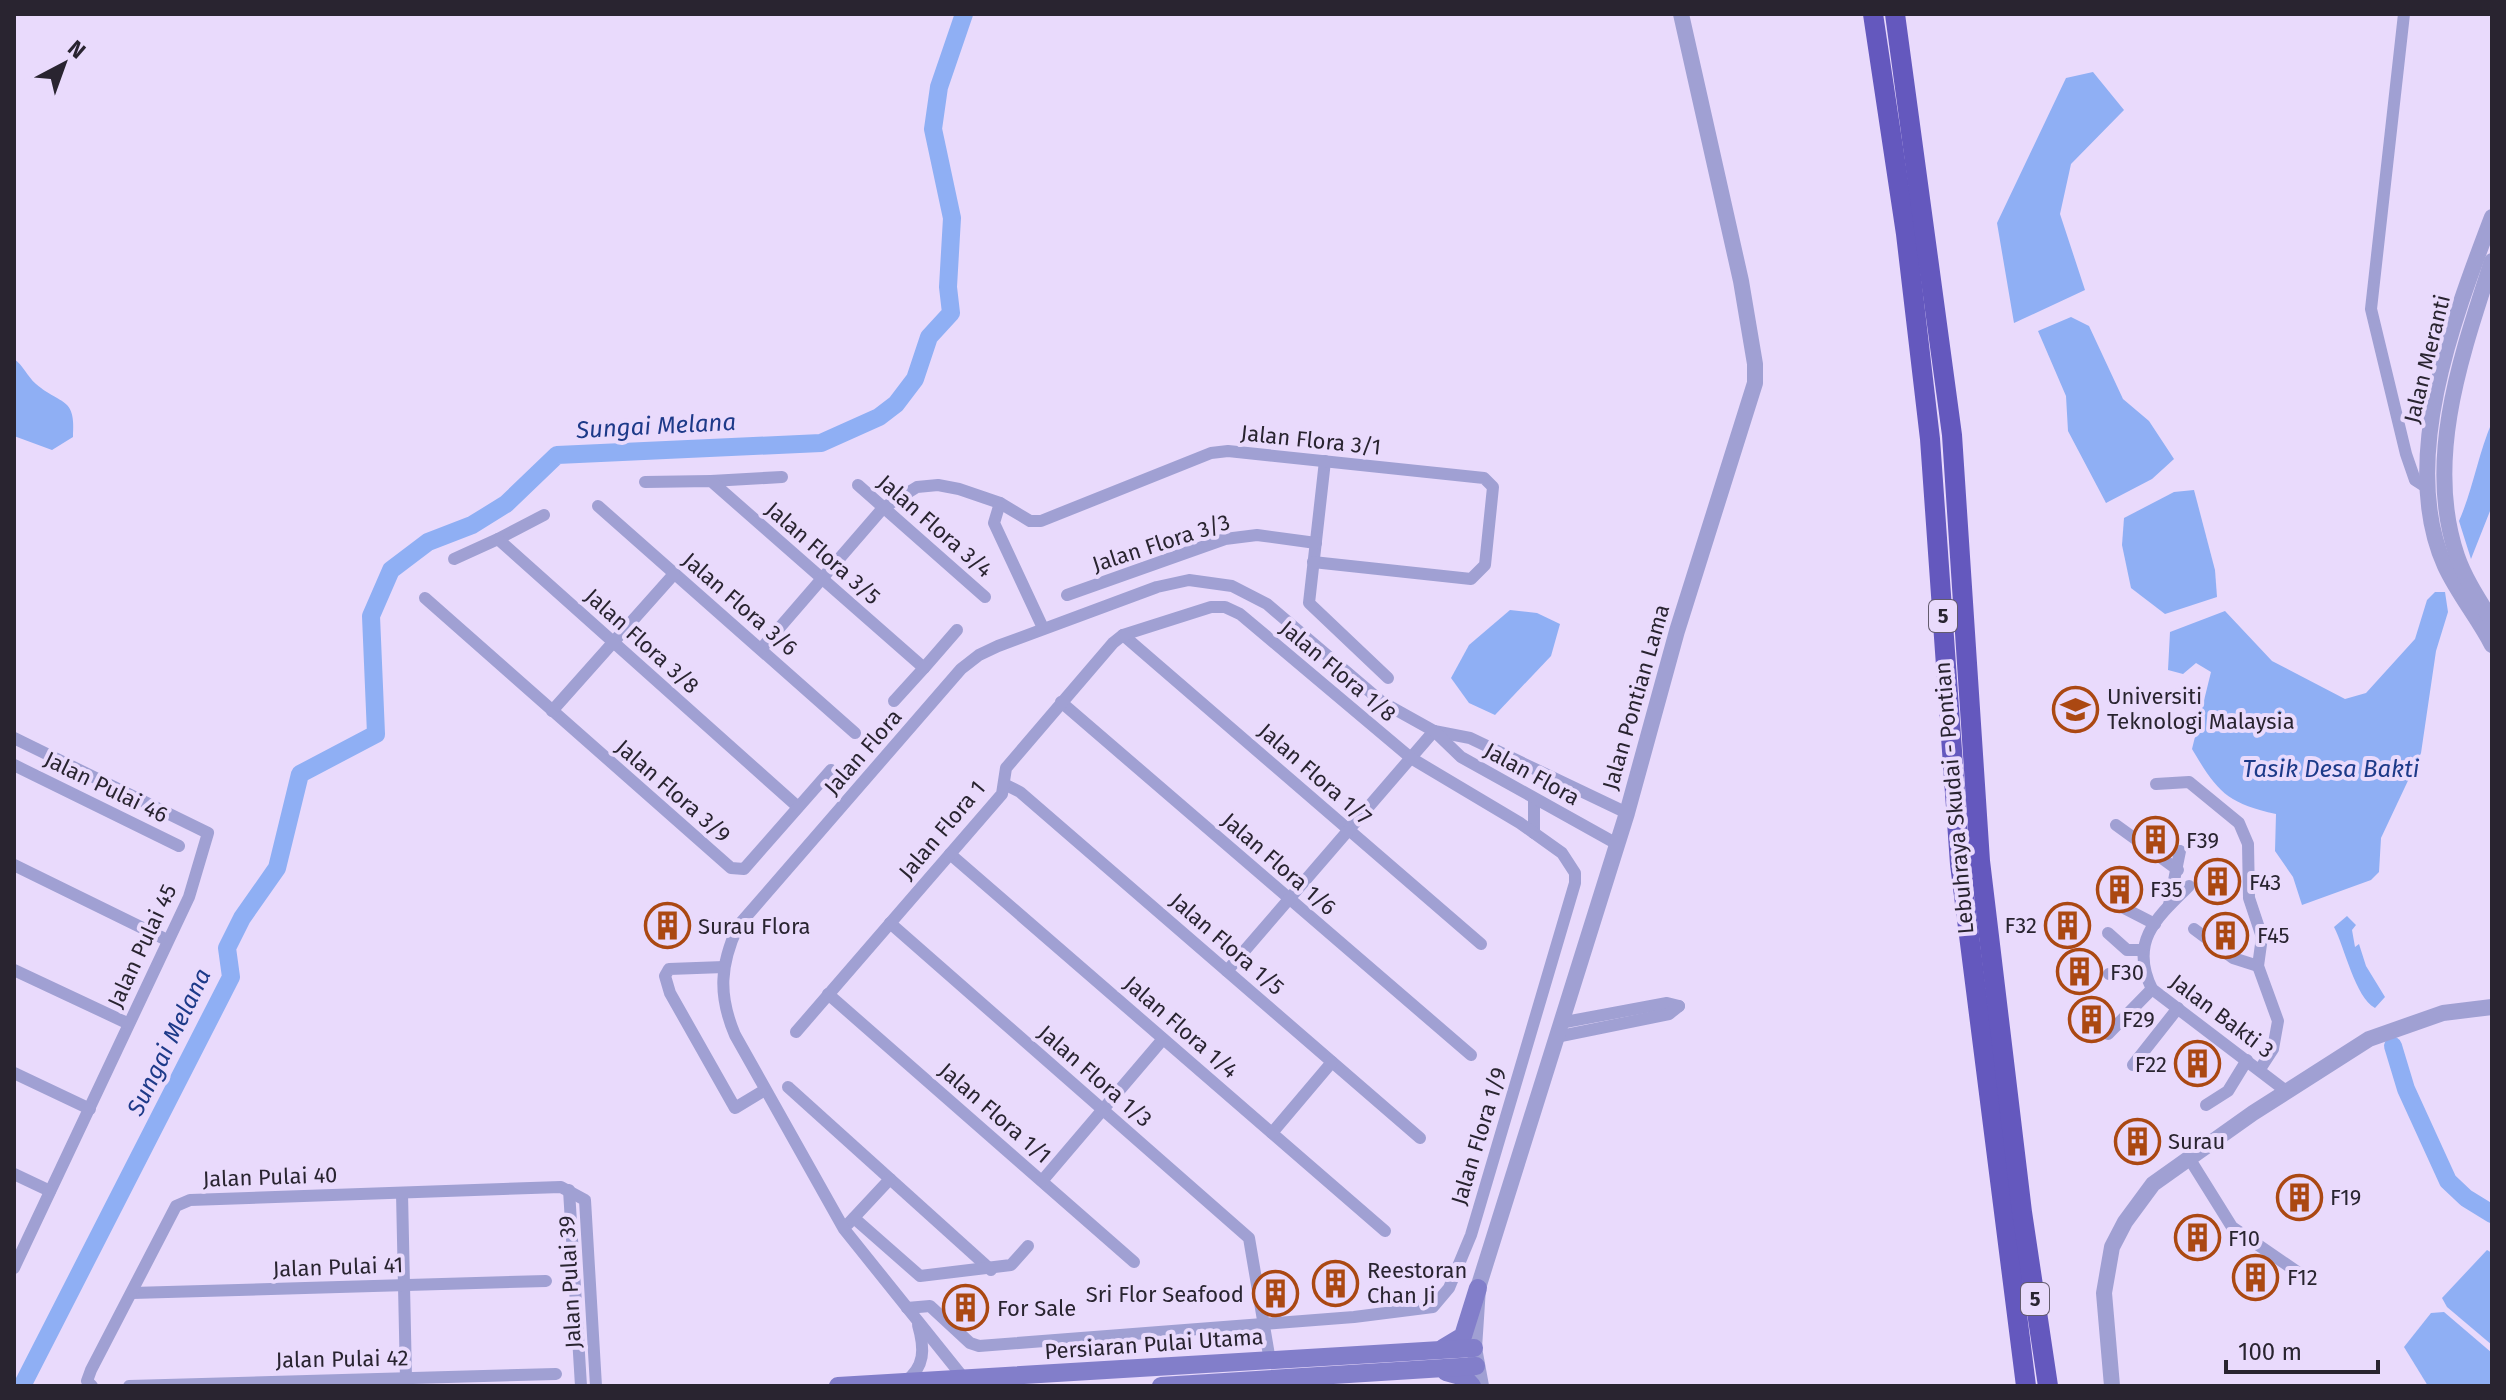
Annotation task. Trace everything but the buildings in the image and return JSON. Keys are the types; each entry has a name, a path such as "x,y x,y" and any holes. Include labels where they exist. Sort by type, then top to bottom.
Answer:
{"highway":[{"name":"Lebuhraya Skudai - Pontian","path":"1873,14 1906,234 1930,439 1960,864 2026,1386"},
{"name":"Lebuhraya Skudai - Pontian","path":"1895,14 1952,435 1980,861 2022,1212 2048,1386"}],"main road":[{"path":"1472,1386 1457,1373 1430,1360 1463,1336 1478,1288"},
{"name":"Persiaran Pulai Utama","path":"1161,1386 1475,1357"},
{"name":"Persiaran Pulai Utama","path":"838,1386 1271,1375"}],"street":[{"name":"Jalan Pontian Lama","path":"1481,1386 1475,1357 1478,1288 1627,813 1677,631 1755,383 1755,364 1741,281 1681,14"},
{"path":"2404,14 2371,309 2406,454 2415,480 2429,489"},
{"name":"Jalan Meranti","path":"2492,217 2439,384 2428,451 2434,530 2445,566 2492,645"},
{"name":"Jalan Meranti","path":"2492,261 2471,323 2450,417 2444,462 2444,498 2457,557 2492,621"},
{"name":"Jalan Flora 3/1","path":"883,508 924,485 959,489 1000,503 1030,521 1041,521 1211,453 1245,451 1484,478 1493,487 1485,565 1471,579 1313,562"},
{"path":"1325,461 1309,594 1313,611 1388,678"},
{"path":"645,482 782,477"},
{"name":"Jalan Flora 3/5","path":"711,481 924,668"},
{"name":"Jalan Flora 3/4","path":"858,485 985,597"},
{"path":"1000,503 994,523 1043,628"},
{"name":"Jalan Flora 3/6","path":"598,506 855,733"},
{"path":"761,649 883,508"},
{"path":"454,559 544,515"},
{"name":"Jalan Flora 3/3","path":"1067,595 1225,539 1257,535 1316,543"},
{"name":"Jalan Flora 3/8","path":"498,539 798,807"},
{"path":"425,598 552,711 674,574"},
{"name":"Jalan Flora","path":"966,1381 844,1229 723,1009 724,967 738,926 961,669 979,655 1043,628 1157,587 1189,580 1232,586 1267,604 1382,702 1434,731 1461,757 1617,844"},
{"name":"Jalan Flora 1","path":"796,1032 1002,794 1006,768 1123,635 1211,607 1225,607 1240,614"},
{"name":"Jalan Flora 1/8","path":"1240,614 1411,758 1535,827"},
{"path":"894,701 957,630"},
{"name":"Jalan Flora 1/7","path":"1123,635 1481,944"},
{"name":"Jalan Flora 1/6","path":"1061,702 1471,1055"},
{"name":"Jalan Flora 3/9","path":"552,711 738,871 744,869 831,770"},
{"name":"Jalan Flora","path":"1434,731 1470,738 1627,813"},
{"path":"1227,971 1434,731"},
{"name":"Jalan Pulai 45","path":"14,738 208,833 189,897 14,1268"},
{"name":"Jalan Pulai 46","path":"14,765 179,846"},
{"path":"2156,784 2189,782 2239,823 2248,844 2249,898 2262,937 2258,966 2278,1021 2273,1049 2260,1069"},
{"name":"Jalan Flora 1/5","path":"1004,784 1020,792 1420,1138"},
{"path":"1534,799 1535,827"},
{"path":"1535,827 1552,815 1564,815"},
{"path":"2116,825 2178,870"},
{"name":"Jalan Flora 1/9","path":"907,1308 930,1306 970,1343 979,1346 1422,1311 1443,1299 1471,1235 1575,883 1575,873 1562,853 1535,827"},
{"path":"2169,905 2180,851"},
{"name":"Jalan Flora 1/4","path":"950,854 1385,1231"},
{"path":"14,865 167,940"},
{"name":"Jalan Bakti 3","path":"2189,886 2155,924 2142,950 2142,968 2152,989 2286,1091"},
{"path":"2120,906 2155,924"},
{"name":"Jalan Flora 1/3","path":"890,923 1249,1238 1271,1375"},
{"path":"2194,929 2233,958 2258,966"},
{"path":"2108,933 2127,950 2142,950"},
{"path":"724,967 669,969 665,976 670,993 735,1108 765,1090"},
{"path":"2109,974 2142,968"},
{"path":"14,970 127,1023"},
{"path":"2108,1034 2152,989"},
{"name":"Jalan Flora 1/1","path":"828,994 1134,1262"},
{"path":"1667,1003 1679,1006 1669,1014 1558,1030 1667,1003"},
{"path":"2112,1386 2104,1293 2112,1247 2125,1222 2153,1184 2286,1091 2369,1039 2443,1013 2492,1007"},
{"path":"2133,1065 2178,1008"},
{"path":"1042,1181 1163,1039"},
{"path":"2206,1105 2228,1091 2247,1060"},
{"path":"1272,1133 1332,1062"},
{"path":"14,1073 90,1109"},
{"path":"788,1087 991,1270"},
{"path":"2189,1158 2232,1227 2312,1282"},
{"path":"14,1174 50,1191"},
{"path":"844,1229 890,1179"},
{"name":"Jalan Pulai 40","path":"92,1386 87,1381 91,1370 171,1211 190,1200 569,1190"},
{"name":"Jalan Pulai 39","path":"569,1190 581,1386"},
{"name":"Jalan Pulai 39","path":"569,1190 585,1200 596,1386"},
{"path":"402,1193 406,1378"},
{"path":"854,1218 920,1276 991,1270 1011,1265 1028,1246"},
{"name":"Jalan Pulai 41","path":"132,1293 546,1281"},
{"path":"905,1382 917,1372 923,1360 917,1320"},
{"name":"Jalan Pulai 42","path":"129,1386 556,1374"}],"water":[{"path":"2093,72 2124,110 2071,164 2060,214 2085,290 2014,323 1997,223 2066,78"},
{"path":"2071,317 2089,326 2123,399 2149,421 2174,459 2152,479 2106,503 2068,431 2066,396 2038,331"},
{"path":"14,359 36,384 65,403 72,415 73,437 52,450 14,436"},
{"path":"2492,422 2492,506 2471,559 2459,521"},
{"path":"2194,490 2215,570 2217,597 2165,614 2131,588 2122,545 2124,518 2174,492"},
{"name":"Tasik Desa Bakti","path":"2435,592 2445,592 2448,612 2436,651 2421,753 2381,838 2379,872 2371,880 2302,905 2293,877 2275,851 2276,814 2234,800 2216,785 2192,749 2211,672 2196,663 2183,674 2168,670 2170,632 2225,611 2272,661 2345,699 2366,693 2415,639 2427,600"},
{"path":"1510,610 1537,613 1560,624 1551,656 1495,715 1469,703 1451,678 1469,645"},
{"path":"2347,916 2356,925 2352,930 2355,947 2359,944 2366,966 2385,997 2375,1008 2356,983 2334,927"},
{"path":"2487,1250 2492,1253 2492,1345 2447,1307 2442,1298"},
{"path":"2444,1312 2492,1353 2492,1386 2428,1386 2404,1347 2431,1313"}],"waterway":[{"name":"Sungai Melana","path":"22,1386 231,977 227,948 242,918 277,868 300,774 376,734 371,616 391,570 428,542 472,525 506,504 557,455 821,443 879,417 896,404 915,379 929,337 951,313 948,287 952,218 933,129 939,87 964,14"},
{"path":"2393,1046 2406,1089 2448,1181 2466,1198 2492,1214"}],"place":[{"name":"Universiti Teknologi Malaysia","path":"2076,709"},
{"name":"F39","path":"2155,840"},
{"name":"F43","path":"2218,882"},
{"name":"F35","path":"2119,889"},
{"name":"F32","path":"2068,925"},
{"name":"Surau Flora","path":"667,926"},
{"name":"F45","path":"2226,935"},
{"name":"F30","path":"2079,972"},
{"name":"F29","path":"2091,1019"},
{"name":"F22","path":"2198,1064"},
{"name":"Surau","path":"2137,1141"},
{"name":"F19","path":"2299,1197"},
{"name":"F10","path":"2197,1238"},
{"name":"F12","path":"2256,1277"},
{"name":"Reestoran Chan Ji","path":"1336,1283"},
{"name":"Sri Flor Seafood","path":"1275,1294"},
{"name":"For Sale","path":"966,1308"}]}
